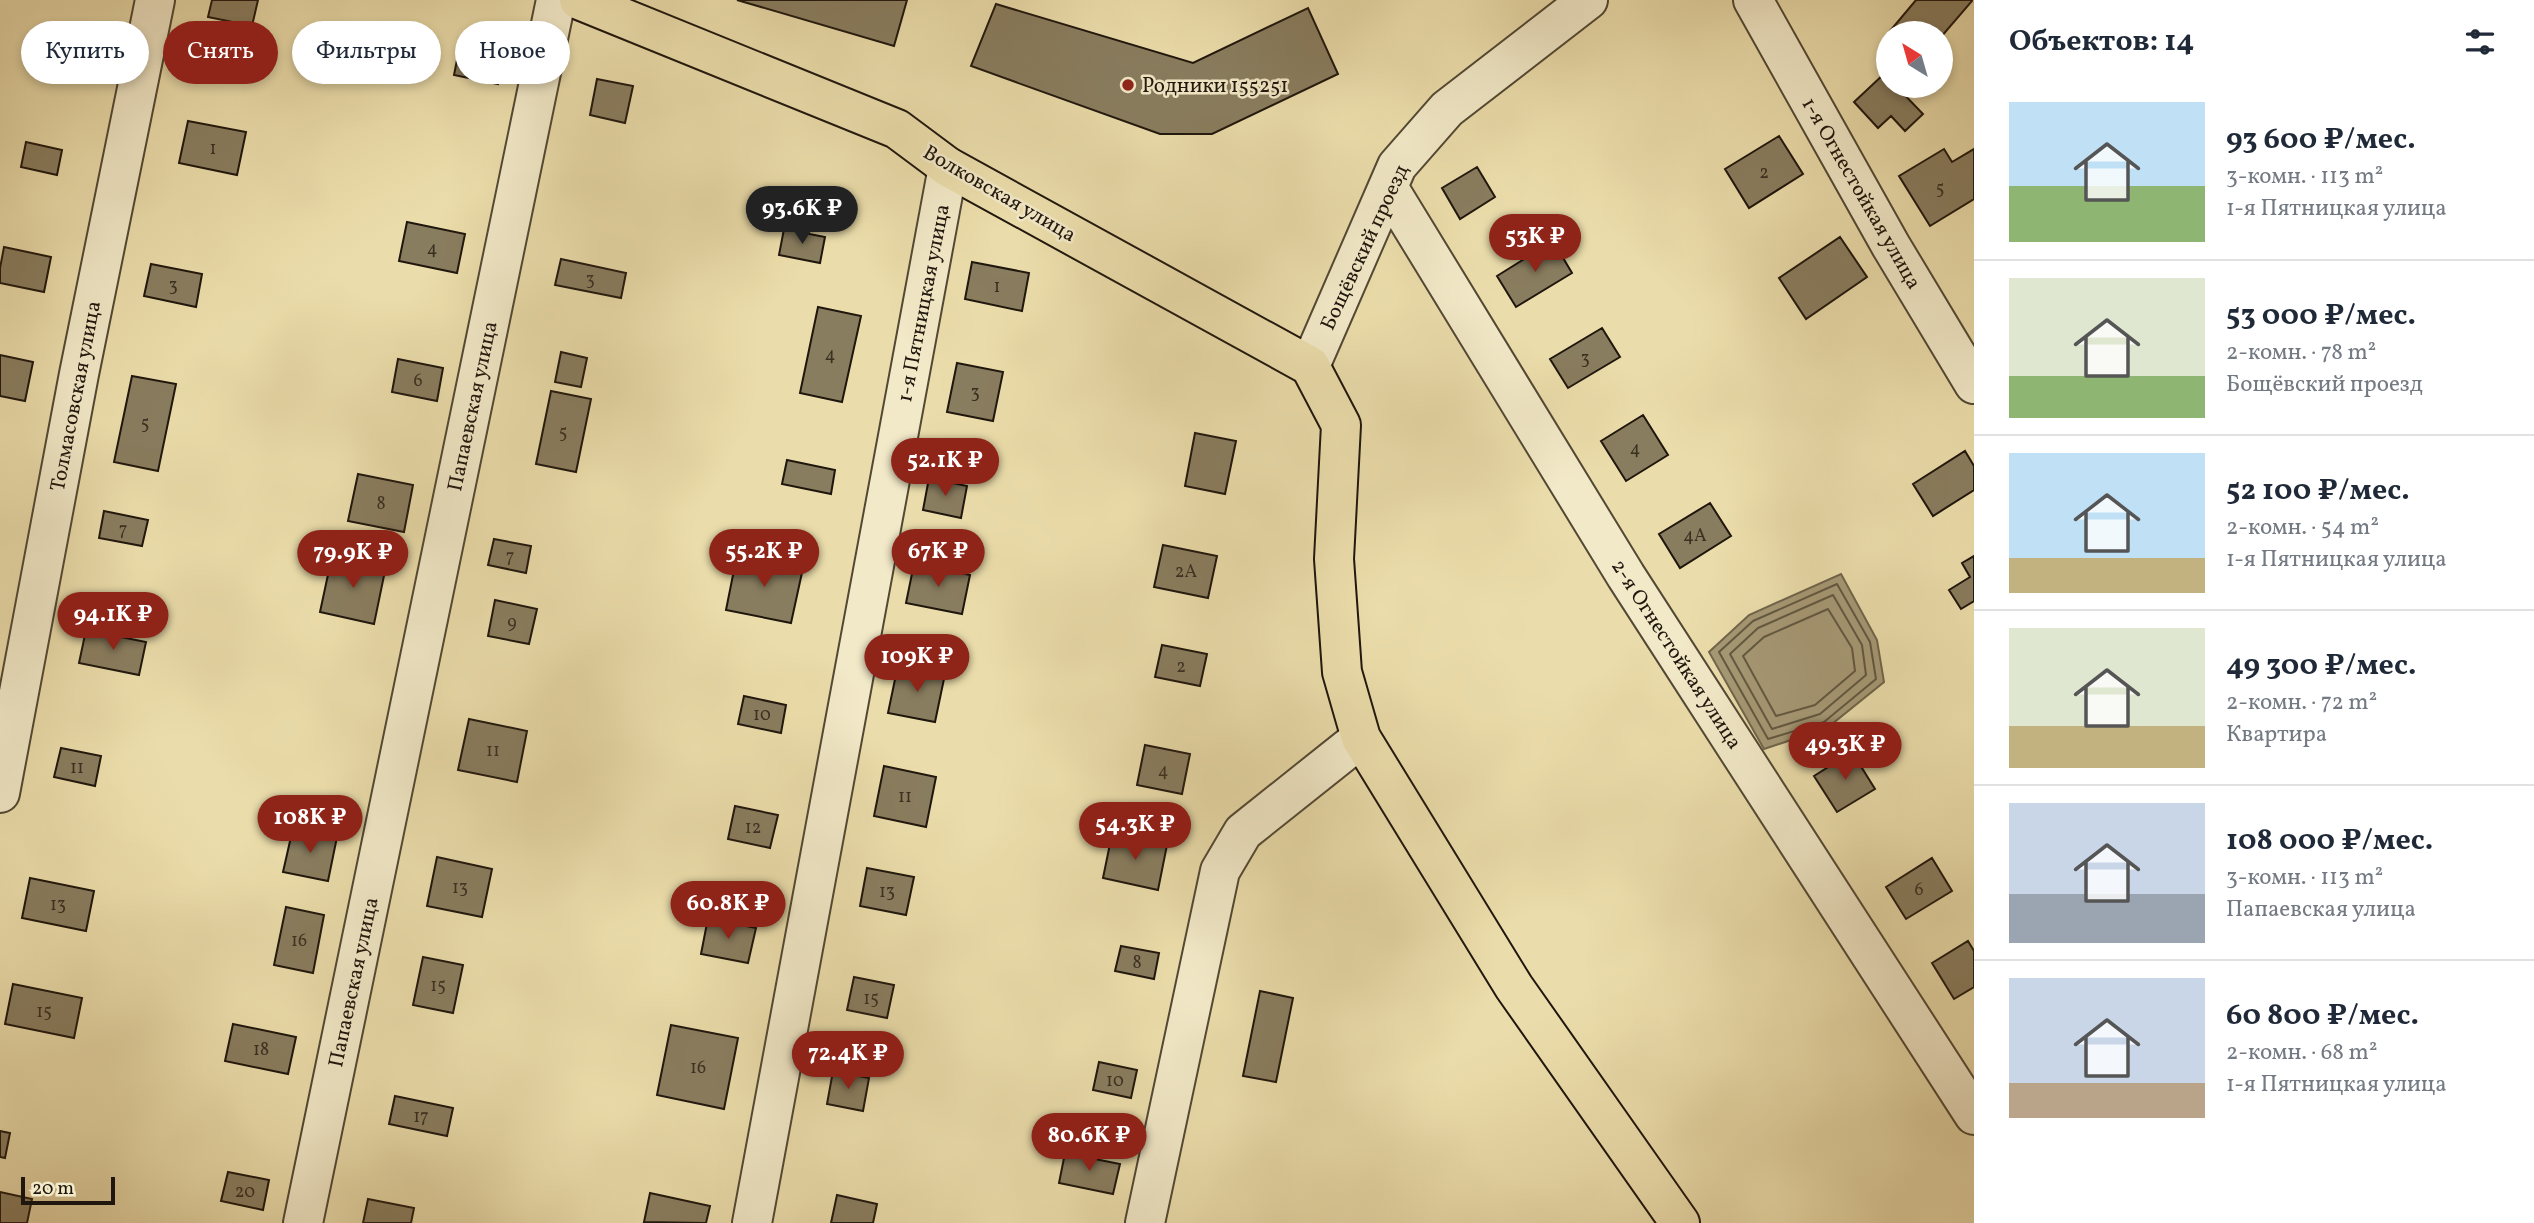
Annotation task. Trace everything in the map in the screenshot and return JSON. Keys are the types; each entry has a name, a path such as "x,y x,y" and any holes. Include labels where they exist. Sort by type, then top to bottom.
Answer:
{"main road":[{"name":"Волковская улица","path":"579,0 897,129 948,167 1310,366"},
{"path":"1310,366 1341,425 1334,559 1342,672 1361,738 1514,987 1680,1223"}],"street":[{"name":"Толмасовская улица","path":"0,793 76,388 155,0"},
{"name":"Папаевская улица","path":"303,1223 556,0"},
{"name":"Бощёвский проезд","path":"1310,366 1397,166 1447,109 1588,0"},
{"name":"1-я Огнестойкая улица","path":"1754,0 1891,246 1974,384"},
{"name":"1-я Пятницкая улица","path":"752,1223 948,167"},
{"name":"2-я Огнестойкая улица","path":"1388,187 1626,576 1974,1115"},
{"path":"1145,1223 1220,871 1243,832 1361,738"}],"water":[{"path":"1841,574 1877,640 1884,682 1827,728 1764,749 1709,652 1749,615"}],"building":[{"path":"212,0 258,0 253,21 228,21 208,17"},
{"path":"737,0 907,0 894,46"},
{"path":"1916,0 1972,0 1953,23 1898,21"},
{"path":"996,4 1193,63 1308,8 1338,74 1212,134 1160,134 971,66"},
{"path":"597,79 633,86 625,123 590,115"},
{"path":"1876,81 1876,98 1908,98 1923,114 1905,131 1891,116 1878,128 1854,102"},
{"path":"188,121 246,132 237,175 179,163"},
{"path":"1779,136 1803,174 1749,208 1725,169"},
{"path":"26,142 62,150 57,175 21,167"},
{"path":"1944,149 1952,162 1974,149 1974,199 1930,226 1899,176"},
{"path":"1477,167 1495,197 1460,219 1442,188"},
{"path":"407,222 465,234 457,273 399,261"},
{"path":"784,229 825,237 820,263 779,255"},
{"path":"1840,237 1867,277 1806,319 1779,278"},
{"path":"1553,241 1572,273 1516,307 1497,276"},
{"path":"4,247 51,257 44,292 0,283"},
{"path":"561,259 626,273 621,298 555,285"},
{"path":"972,262 1029,273 1022,311 965,299"},
{"path":"151,264 202,274 196,307 144,296"},
{"path":"818,307 861,316 842,402 800,393"},
{"path":"1602,328 1620,357 1568,388 1550,359"},
{"path":"561,352 587,358 581,387 555,382"},
{"path":"0,355 33,362 25,401 0,396"},
{"path":"398,359 443,368 437,401 392,392"},
{"path":"957,363 1003,372 993,421 947,412"},
{"path":"132,376 176,384 158,471 114,462"},
{"path":"551,391 591,399 576,472 536,464"},
{"path":"1643,415 1668,455 1626,481 1601,441"},
{"path":"1195,433 1236,441 1225,494 1185,486"},
{"path":"1965,451 1974,466 1974,490 1933,516 1913,484"},
{"path":"787,460 835,470 831,494 782,484"},
{"path":"358,474 413,485 404,532 348,521"},
{"path":"929,478 967,486 961,518 923,510"},
{"path":"1710,503 1731,536 1680,568 1659,534"},
{"path":"104,511 148,520 142,546 99,538"},
{"path":"494,539 531,546 526,573 488,565"},
{"path":"1163,545 1217,556 1208,598 1154,587"},
{"path":"737,555 803,568 791,623 726,610"},
{"path":"332,556 386,566 374,624 320,612"},
{"path":"1974,556 1974,601 1961,609 1949,590 1970,577 1962,563"},
{"path":"914,564 970,575 962,614 906,603"},
{"path":"495,600 537,609 529,644 488,636"},
{"path":"86,630 146,642 139,675 79,663"},
{"path":"1162,645 1207,654 1200,686 1155,677"},
{"path":"898,665 945,674 935,722 888,713"},
{"path":"744,696 786,705 781,733 738,724"},
{"path":"469,719 527,731 517,782 458,770"},
{"path":"1145,745 1190,754 1182,794 1137,785"},
{"path":"61,748 101,756 95,786 54,777"},
{"path":"1852,752 1875,789 1837,812 1814,776"},
{"path":"884,766 936,777 926,827 874,816"},
{"path":"735,806 778,815 770,848 728,839"},
{"path":"293,828 337,837 328,881 283,872"},
{"path":"1112,834 1167,845 1158,890 1103,878"},
{"path":"437,857 492,869 482,917 427,906"},
{"path":"1932,858 1952,891 1906,919 1886,887"},
{"path":"867,868 914,877 906,915 860,906"},
{"path":"30,878 94,891 86,931 22,918"},
{"path":"286,907 324,915 313,973 274,965"},
{"path":"708,918 756,928 748,963 701,954"},
{"path":"1968,941 1974,951 1974,987 1954,999 1932,963"},
{"path":"1121,946 1159,953 1154,979 1115,971"},
{"path":"423,957 463,965 453,1013 413,1005"},
{"path":"854,977 894,985 887,1018 847,1010"},
{"path":"13,984 82,998 74,1038 5,1024"},
{"path":"1260,991 1293,998 1276,1082 1243,1076"},
{"path":"233,1024 296,1037 288,1074 225,1061"},
{"path":"671,1025 738,1038 724,1109 657,1095"},
{"path":"1099,1062 1137,1070 1131,1098 1093,1090"},
{"path":"833,1071 869,1078 863,1111 827,1104"},
{"path":"395,1096 453,1108 447,1136 389,1124"},
{"path":"0,1131 10,1133 5,1158 0,1157"},
{"path":"1065,1153 1120,1164 1113,1194 1059,1183"},
{"path":"228,1172 269,1180 263,1210 221,1201"},
{"path":"0,1192 32,1199 27,1223 0,1223"},
{"path":"650,1193 710,1206 706,1223 644,1222"},
{"path":"837,1195 877,1204 873,1223 831,1223"},
{"path":"368,1199 414,1208 411,1223 363,1223"}],"place":[{"name":"Родники 155251","path":"1128,85"}]}
